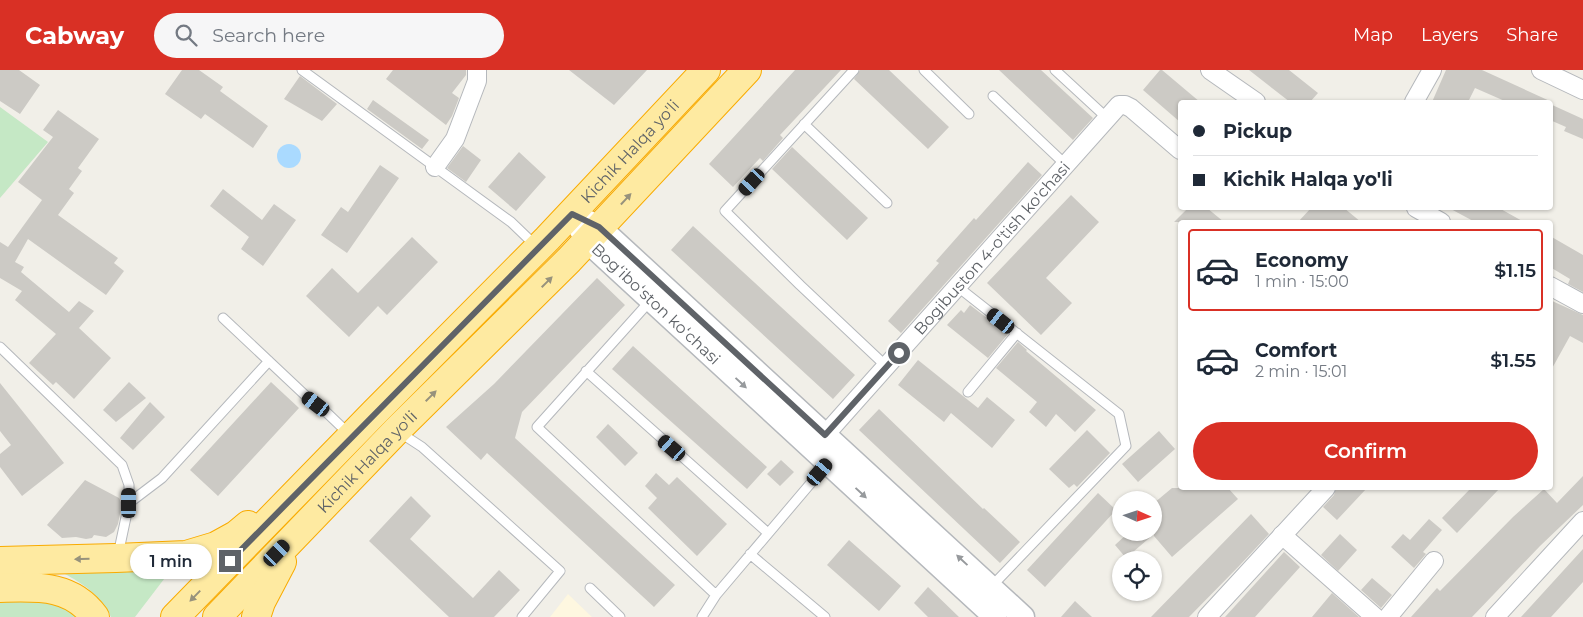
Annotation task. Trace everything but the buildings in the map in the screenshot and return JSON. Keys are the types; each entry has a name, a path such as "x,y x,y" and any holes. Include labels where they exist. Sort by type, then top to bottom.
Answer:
{"highway":[{"name":"Kichik Halqa yo'li","path":"175,617 572,214 706,70"},
{"name":"Kichik Halqa yo'li","path":"217,617 397,430 593,234 747,70"},
{"path":"0,561 186,555 216,546 236,535 352,436"},
{"path":"256,617 261,602 282,563 314,515"},
{"path":"0,588 34,587 55,590 82,602 95,617"}],"street":[{"path":"436,167 455,139 477,81 477,70"},
{"path":"1210,70 1253,100"},
{"path":"1415,100 1432,70"},
{"path":"1541,70 1583,90"},
{"name":"Bogibuston 4-o'tish ko'chasi","path":"826,449 887,367 1119,104 1125,105 1178,148"},
{"path":"1420,210 1437,220"},
{"name":"Bogʻiboʻston koʻchasi","path":"572,214 984,594 1024,617"},
{"path":"1553,288 1583,304"},
{"path":"1207,617 1324,490"},
{"path":"1495,617 1583,521"},
{"path":"1282,535 1375,617"},
{"path":"1388,617 1434,561"},
{"name":"Bogʻiboʻston koʻchasi","path":"984,594 995,617"}],"lane":[{"path":"302,70 511,222 538,248"},
{"path":"854,70 725,211 887,367"},
{"path":"924,70 969,114"},
{"path":"1055,70 1107,118"},
{"path":"993,96 1066,165"},
{"path":"804,124 887,203"},
{"path":"958,287 1119,414 1126,446 984,594"},
{"path":"657,293 537,427 716,595"},
{"path":"223,318 352,436"},
{"path":"968,392 1017,333"},
{"path":"0,347 122,465 129,485 129,503 116,558"},
{"path":"129,503 162,478 268,361"},
{"path":"586,371 768,534"},
{"path":"397,430 422,447 560,571 522,617"},
{"path":"702,617 716,595 768,534 826,449"},
{"path":"750,554 825,617"},
{"path":"590,588 620,617"}],"shaded area":[{"path":"568,594 592,617 550,617"}],"green space":[{"path":"0,107 48,142 0,198"},
{"path":"174,566 135,617 111,617 97,596 78,581 63,573"},
{"path":"48,597 88,617 0,617 0,598"}],"water":[{"path":"284,144 294,144 301,151 301,161 294,168 284,168 277,161 277,151"}],"route":[{"path":"230,561 572,214 599,227 825,435 899,353"}]}
